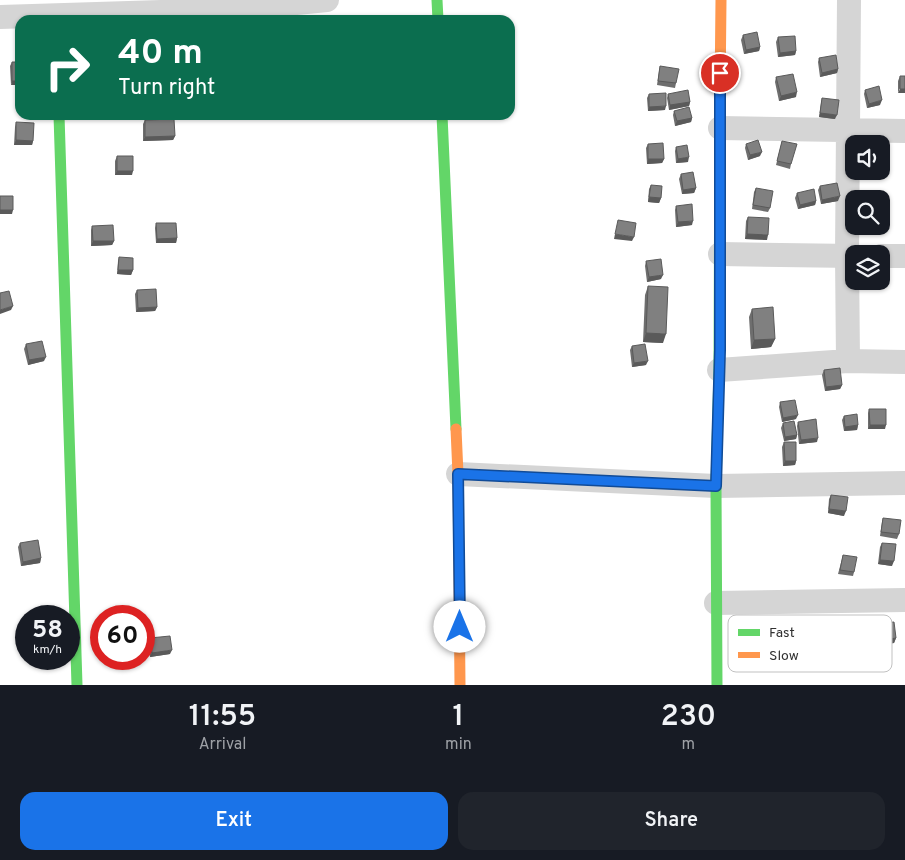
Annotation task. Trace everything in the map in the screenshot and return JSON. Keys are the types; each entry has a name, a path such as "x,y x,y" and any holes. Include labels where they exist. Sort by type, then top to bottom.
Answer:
{"street":[{"path":"22,15 327,0"},
{"path":"437,0 438,15"},
{"path":"717,685 716,486 719,370 721,0"},
{"path":"849,0 851,245"},
{"path":"0,17 15,16"},
{"path":"59,120 78,685"},
{"path":"442,120 458,474 460,685"},
{"path":"720,128 905,131"},
{"path":"720,254 845,256"},
{"path":"890,256 905,256"},
{"path":"848,361 850,290"},
{"path":"719,370 848,361 905,362"},
{"path":"458,474 716,486 905,483"},
{"path":"716,603 905,600"}],"building":[{"path":"757,32 760,47 746,50 743,35"},
{"path":"795,36 796,51 780,53 778,37"},
{"path":"836,55 838,69 822,73 819,58"},
{"path":"12,62 15,62 15,81 12,81"},
{"path":"660,66 679,69 676,83 658,81"},
{"path":"793,74 797,92 781,96 776,77"},
{"path":"900,76 905,76 905,89 900,89"},
{"path":"879,86 882,100 869,104 865,90"},
{"path":"688,90 690,102 670,105 668,94"},
{"path":"666,93 666,106 649,107 649,94"},
{"path":"822,98 839,100 837,115 820,113"},
{"path":"689,107 692,118 677,121 674,111"},
{"path":"145,120 174,120 175,136 145,137"},
{"path":"16,122 34,123 33,141 16,140"},
{"path":"758,140 762,152 750,155 746,144"},
{"path":"782,141 797,144 791,164 777,161"},
{"path":"663,143 664,159 648,159 648,144"},
{"path":"687,145 689,157 678,159 676,147"},
{"path":"117,156 133,156 133,171 117,171"},
{"path":"693,172 696,188 683,190 681,174"},
{"path":"837,183 840,196 822,200 820,186"},
{"path":"651,185 662,186 661,198 649,197"},
{"path":"756,188 773,191 770,208 753,205"},
{"path":"814,189 816,201 800,205 797,193"},
{"path":"0,196 13,196 13,210 0,210"},
{"path":"692,204 693,221 678,222 676,206"},
{"path":"748,217 769,218 768,235 747,234"},
{"path":"618,220 636,223 634,237 615,234"},
{"path":"156,223 176,223 177,238 157,239"},
{"path":"113,225 114,241 93,241 92,226"},
{"path":"119,257 133,258 133,270 118,270"},
{"path":"661,259 663,275 649,277 646,261"},
{"path":"648,286 668,287 666,334 646,333"},
{"path":"156,289 157,307 138,308 137,290"},
{"path":"9,291 13,306 0,310 0,293"},
{"path":"773,307 775,339 754,340 752,309"},
{"path":"42,341 46,357 29,360 26,344"},
{"path":"645,344 648,361 634,363 632,346"},
{"path":"840,368 842,385 826,387 824,370"},
{"path":"795,400 798,415 783,418 780,402"},
{"path":"869,409 886,409 886,425 870,425"},
{"path":"857,414 858,425 845,427 844,416"},
{"path":"816,419 818,438 801,440 798,422"},
{"path":"794,421 797,435 785,437 783,423"},
{"path":"784,442 796,442 796,461 785,461"},
{"path":"831,495 848,497 846,511 829,509"},
{"path":"883,518 901,520 899,534 881,532"},
{"path":"38,540 41,558 23,562 20,543"},
{"path":"882,543 896,544 894,561 880,560"},
{"path":"843,555 857,557 854,572 840,570"},
{"path":"892,622 894,622 896,638 892,639"},
{"path":"170,636 172,650 155,653 155,638"}],"traffic: fast":[{"path":"437,0 438,15"},
{"path":"717,685 716,486 719,370 720,96"},
{"path":"59,120 77,685"},
{"path":"442,120 456,429"}],"traffic: slow":[{"path":"720,96 721,0"},
{"path":"456,429 460,685"}],"route":[{"path":"460,627 458,474 716,486 720,350 720,73"}]}
